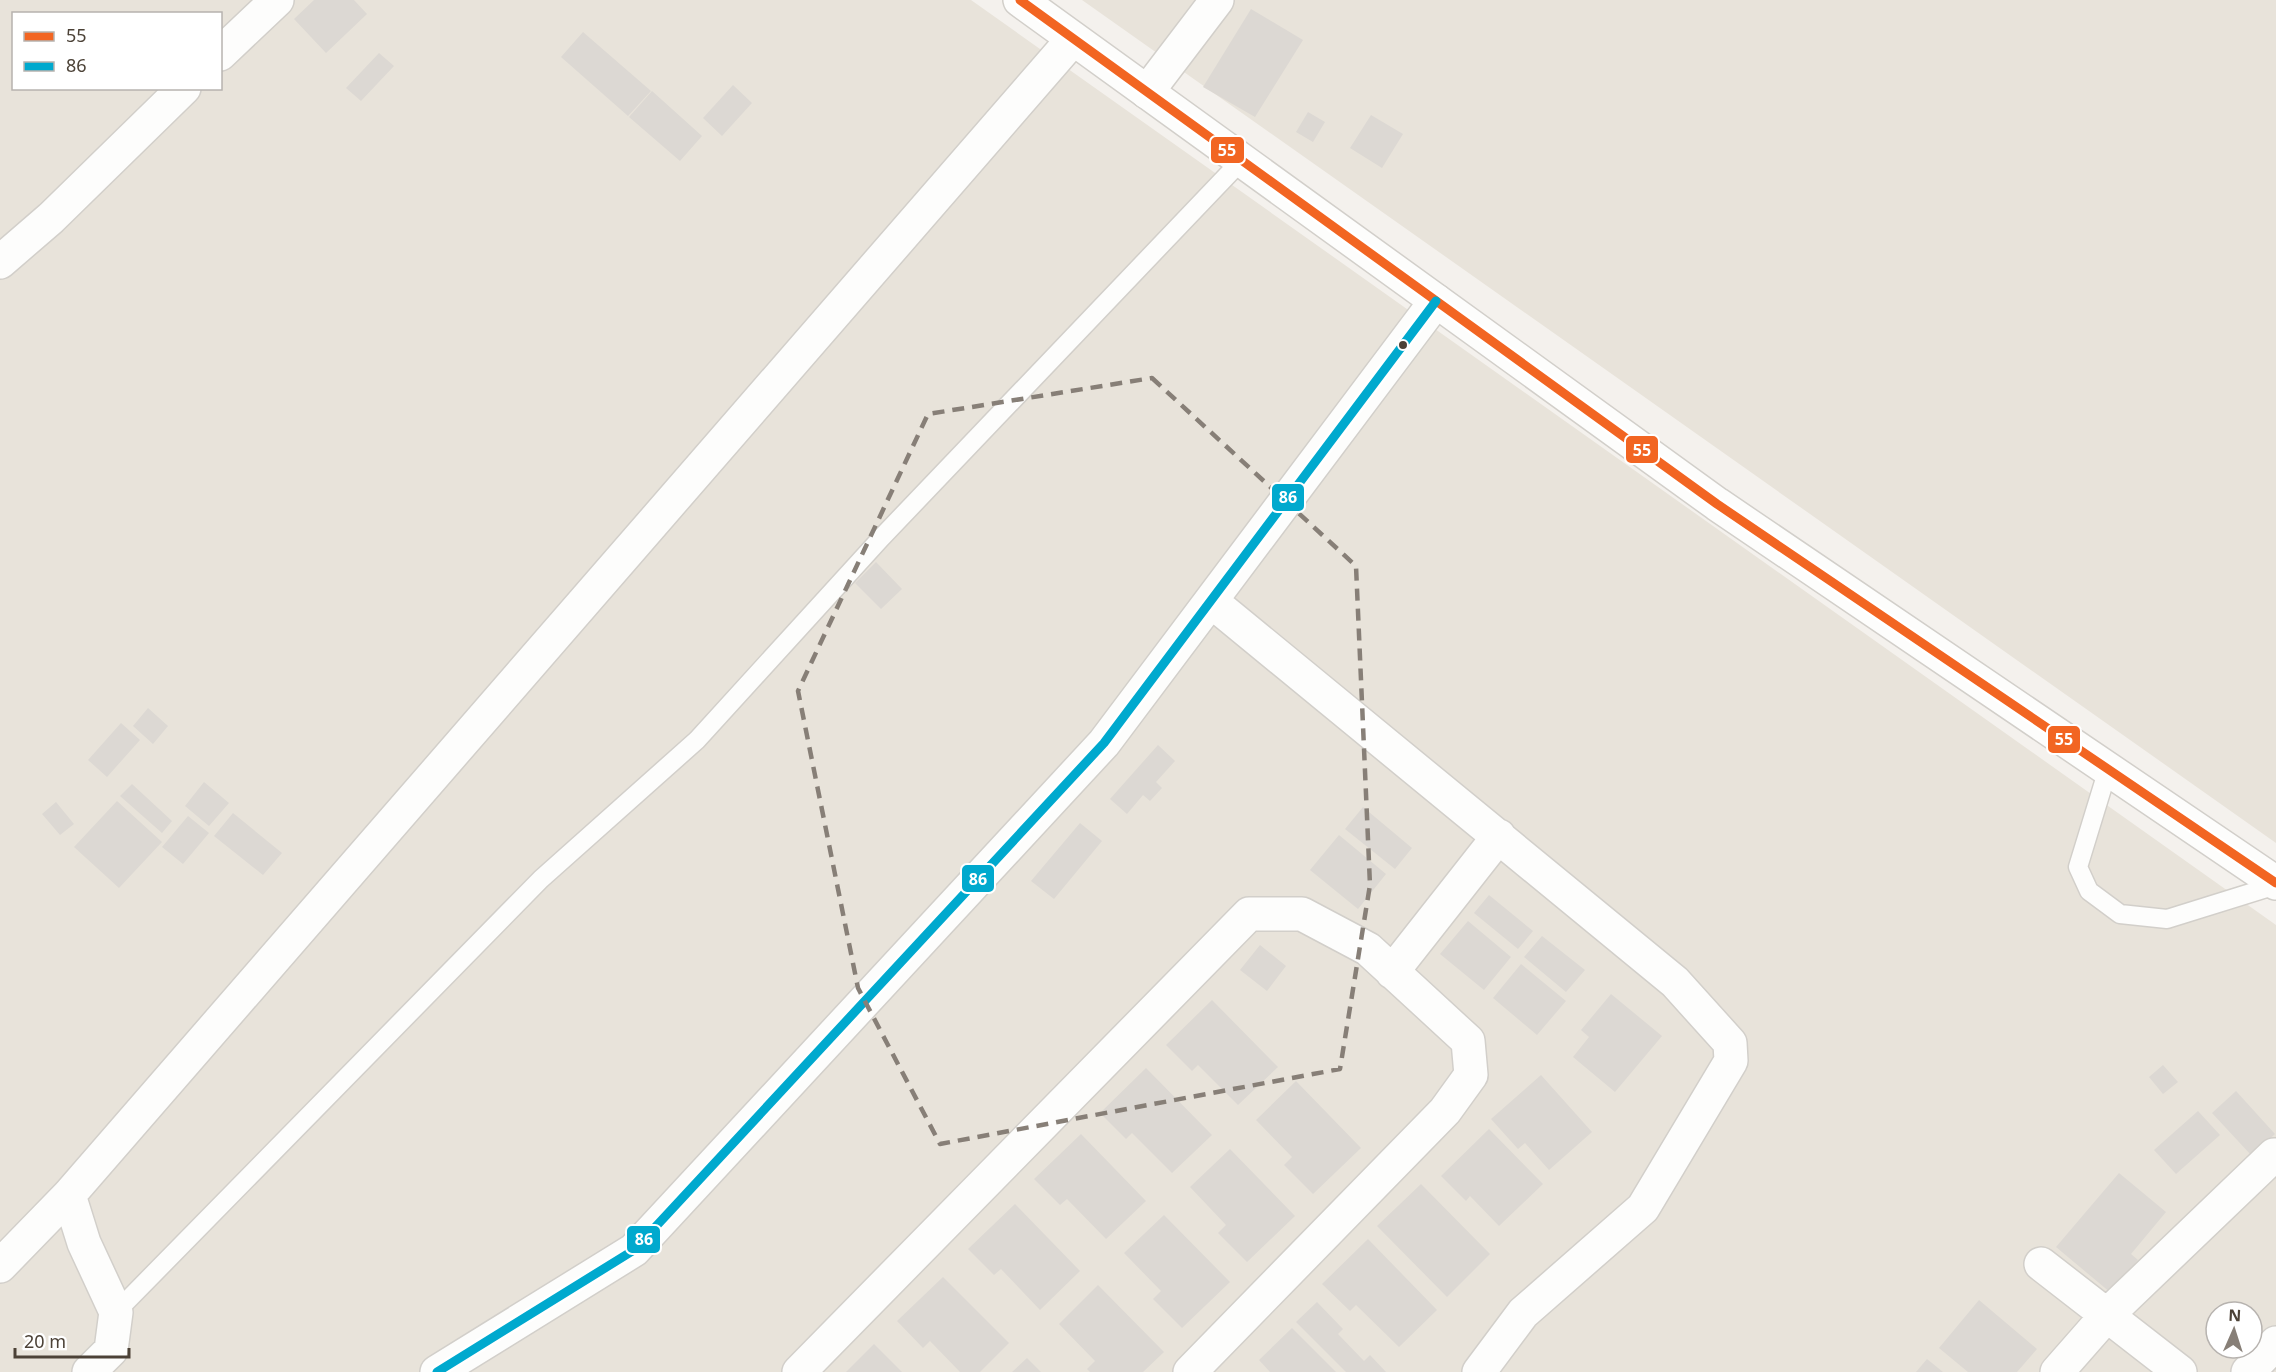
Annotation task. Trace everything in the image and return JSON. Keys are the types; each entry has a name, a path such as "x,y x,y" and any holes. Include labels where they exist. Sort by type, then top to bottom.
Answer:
{"street":[{"path":"222,52 277,0"},
{"path":"1020,0 1717,504 2276,884"},
{"path":"1147,92 1217,0"},
{"path":"0,1266 69,1195 1073,39"},
{"path":"0,262 51,218 182,90"},
{"path":"437,1372 634,1250 1104,742 1436,301"},
{"path":"1211,601 1676,982 1730,1043 1731,1061 1643,1208 1523,1313 1479,1372"},
{"path":"1392,972 1499,836"},
{"path":"799,1372 1249,914 1302,914 1368,949 1468,1041 1471,1075 1437,1119 1190,1372"},
{"path":"2057,1372 2107,1315 2274,1155"},
{"path":"69,1195 84,1243 116,1312 111,1350 89,1372"},
{"path":"2041,1264 2180,1372"},
{"path":"2248,1372 2276,1343"}],"lane":[{"path":"116,1312 541,879 697,740 882,537 1242,160"},
{"path":"2108,769 2078,867 2089,891 2120,914 2166,919 2276,884"}],"highlighted area":[{"path":"1152,378 1356,566 1370,885 1340,1069 940,1144 858,988 798,691 928,414"}],"shaded area":[{"path":"0,0 971,0 2276,925 2276,1372 0,1372"},
{"path":"1082,0 2276,0 2276,843"}],"building":[{"path":"314,0 354,0 367,14 326,53 294,19"},
{"path":"1251,9 1303,40 1255,117 1203,87"},
{"path":"583,32 651,91 628,116 561,57"},
{"path":"379,53 394,66 361,101 346,88"},
{"path":"733,85 752,103 722,136 703,118"},
{"path":"652,91 702,136 680,161 629,117"},
{"path":"1308,112 1325,122 1313,142 1296,132"},
{"path":"1371,115 1403,134 1382,168 1350,148"},
{"path":"876,562 902,589 881,609 855,583"},
{"path":"148,708 168,726 153,744 133,726"},
{"path":"121,723 140,740 107,777 88,760"},
{"path":"1158,745 1175,761 1156,782 1162,788 1150,801 1143,795 1127,814 1110,799"},
{"path":"204,782 229,803 209,826 185,806"},
{"path":"132,784 172,821 162,833 120,796"},
{"path":"117,801 162,842 119,888 74,847"},
{"path":"56,802 74,824 60,835 42,814"},
{"path":"1363,807 1412,848 1395,869 1345,829"},
{"path":"233,813 282,853 263,875 214,836"},
{"path":"188,816 209,833 183,864 162,847"},
{"path":"1080,823 1102,841 1054,899 1031,881"},
{"path":"1339,835 1386,874 1358,909 1310,870"},
{"path":"1489,895 1533,931 1518,949 1474,913"},
{"path":"1468,921 1511,957 1484,990 1440,954"},
{"path":"1542,936 1585,970 1566,992 1524,957"},
{"path":"1260,945 1286,966 1267,991 1240,970"},
{"path":"1521,964 1566,1001 1537,1035 1493,998"},
{"path":"1611,994 1662,1036 1615,1092 1573,1057 1589,1037 1581,1030"},
{"path":"1212,1000 1278,1067 1238,1105 1198,1065 1192,1071 1166,1045"},
{"path":"2163,1065 2178,1082 2163,1094 2149,1077"},
{"path":"1146,1068 1212,1135 1172,1173 1132,1133 1126,1139 1100,1113"},
{"path":"1541,1075 1592,1132 1549,1170 1525,1143 1518,1149 1491,1119"},
{"path":"1296,1081 1361,1148 1313,1194 1284,1165 1292,1157 1256,1120"},
{"path":"2236,1091 2275,1134 2251,1155 2212,1113"},
{"path":"2198,1111 2220,1135 2176,1174 2154,1150"},
{"path":"1489,1129 1543,1184 1499,1226 1470,1196 1466,1201 1441,1176"},
{"path":"1081,1134 1146,1201 1106,1239 1067,1199 1060,1205 1034,1179"},
{"path":"1230,1149 1295,1216 1247,1262 1218,1233 1226,1225 1190,1187"},
{"path":"2119,1173 2166,1212 2131,1254 2138,1260 2111,1293 2056,1247"},
{"path":"1421,1184 1490,1254 1447,1297 1377,1226"},
{"path":"1015,1204 1080,1271 1040,1310 1001,1269 994,1275 968,1249"},
{"path":"1164,1215 1230,1282 1182,1328 1153,1299 1161,1291 1124,1253"},
{"path":"1368,1239 1437,1310 1399,1347 1356,1305 1350,1311 1322,1284"},
{"path":"943,1277 1009,1343 980,1372 960,1372 930,1341 923,1348 897,1321"},
{"path":"1098,1285 1164,1352 1143,1372 1090,1372 1087,1369 1095,1361 1059,1324"},
{"path":"1979,1300 2037,1349 2017,1372 1968,1372 1939,1348"},
{"path":"1317,1302 1343,1329 1338,1334 1364,1361 1370,1355 1386,1372 1346,1372 1296,1322"},
{"path":"1292,1328 1336,1372 1270,1372 1259,1360"},
{"path":"874,1344 902,1372 846,1372"},
{"path":"1027,1358 1041,1372 1012,1372"},
{"path":"1927,1359 1943,1372 1916,1372"}],"transit line":[{"name":"55","path":"1020,0 1717,504 2276,883"},
{"name":"86","path":"437,1372 634,1250 1104,743 1436,301"}]}
